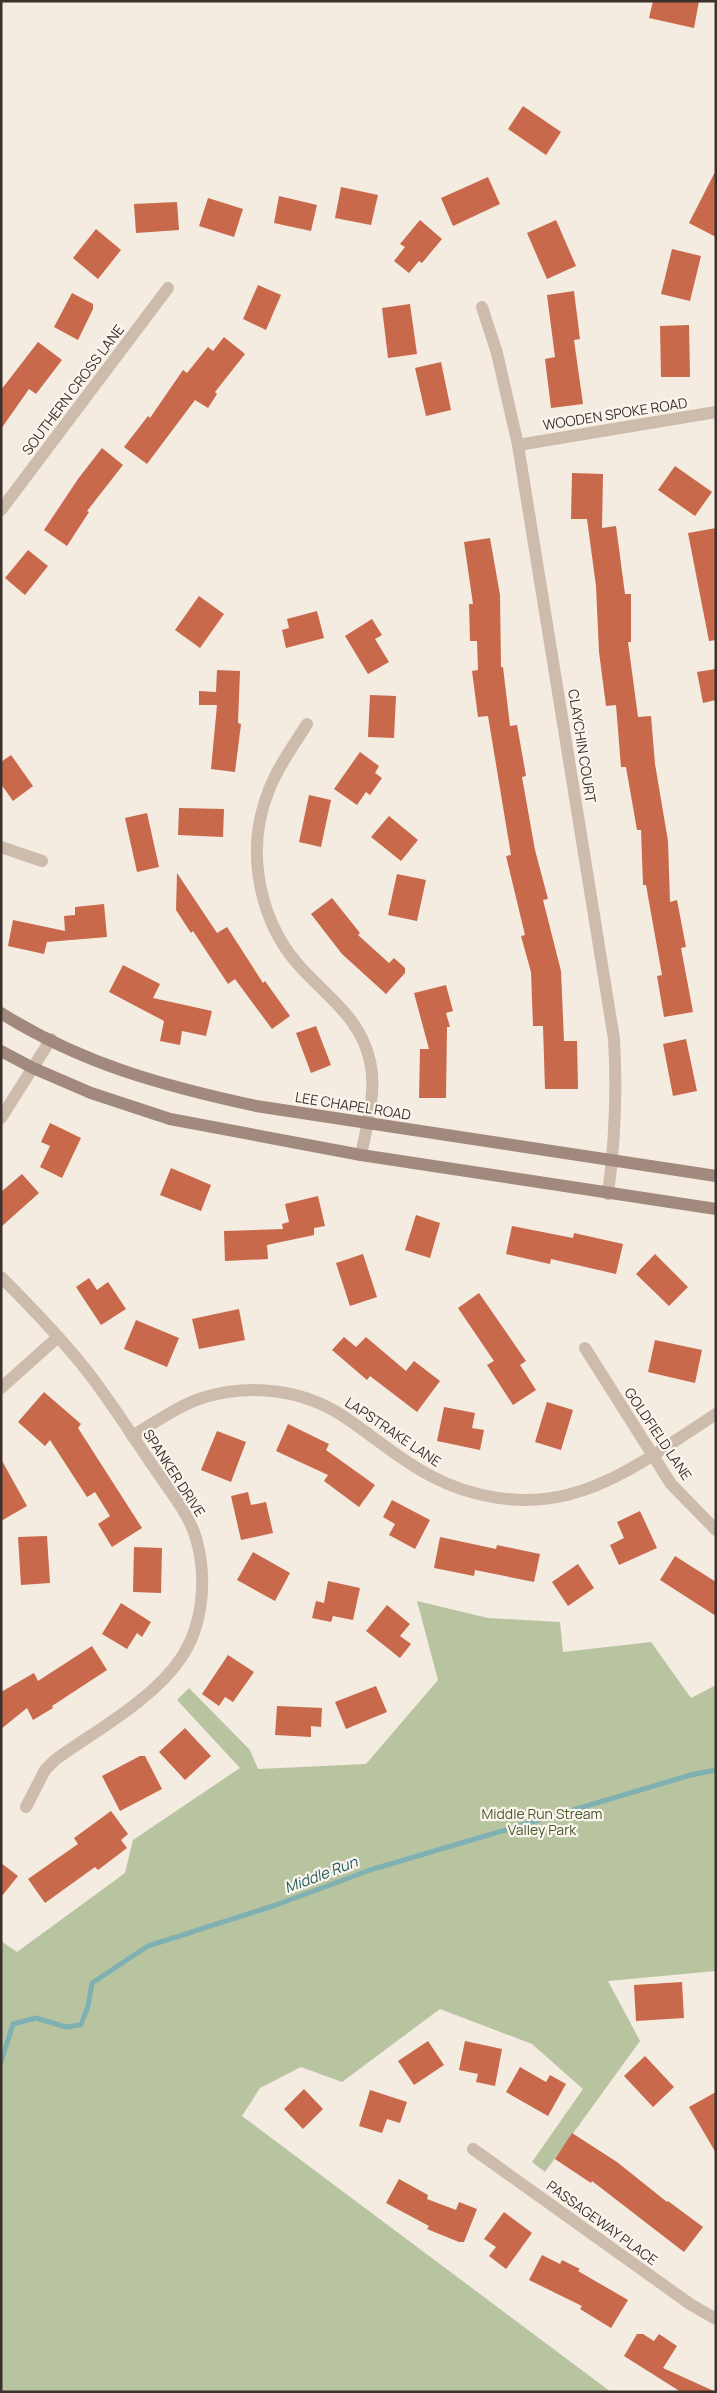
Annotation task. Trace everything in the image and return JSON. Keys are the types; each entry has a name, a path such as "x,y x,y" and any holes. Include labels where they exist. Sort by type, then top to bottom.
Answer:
{"main road":[{"name":"LEE CHAPEL ROAD","path":"1,1013 93,1060 169,1087 256,1106 716,1176"},
{"path":"1,1051 32,1068 91,1093 170,1119 361,1155 716,1209"}],"street":[{"name":"SOUTHERN CROSS LANE","path":"1,510 168,288"},
{"name":"CLAYCHIN COURT","path":"482,308 497,353 518,445 614,1039 616,1084 612,1160 608,1194"},
{"name":"WOODEN SPOKE ROAD","path":"518,445 716,412"},
{"path":"307,724 275,776 263,807 257,849 260,891 278,936 296,962 345,1011 363,1040 373,1078 361,1155"},
{"path":"1,847 42,861"},
{"path":"1,1118 51,1039"},
{"name":"SPANKER DRIVE","path":"1,1277 84,1367 184,1513 196,1537 202,1569 203,1589 197,1622 182,1657 166,1678 149,1694 55,1760 45,1770 26,1807"},
{"path":"1,1388 58,1337"},
{"name":"GOLDFIELD LANE","path":"585,1348 670,1484 716,1530"},
{"name":"LAPSTRAKE LANE","path":"132,1436 188,1404 222,1393 253,1390 280,1392 310,1399 328,1408 430,1476 454,1487 493,1497 544,1499 566,1496 602,1484 716,1414"},
{"name":"PASSAGEWAY PLACE","path":"473,2150 690,2304 716,2319"}],"green space":[{"name":"Middle Run Stream Valley Park","path":"417,1601 488,1618 560,1622 563,1652 651,1642 691,1698 716,1685 716,1971 608,1981 640,2041 545,2172 532,2162 583,2089 532,2044 440,2009 342,2082 301,2067 260,2088 242,2116 611,2392 1,2392 1,1941 17,1952 125,1873 133,1840 240,1768 177,1700 189,1688 250,1750 258,1769 366,1764 438,1680"}],"building":[{"path":"653,1 699,1 694,28 649,18"},
{"path":"523,106 561,132 546,155 508,129"},
{"path":"716,170 716,237 689,223"},
{"path":"488,177 500,204 453,226 441,198"},
{"path":"341,187 378,195 371,225 335,218"},
{"path":"279,196 317,205 311,231 274,223"},
{"path":"208,198 243,209 234,237 199,226"},
{"path":"177,202 179,230 136,233 134,204"},
{"path":"420,220 442,239 422,263 419,261 409,273 394,261 405,247 400,244"},
{"path":"556,220 576,266 547,279 527,233"},
{"path":"96,229 121,250 98,279 73,258"},
{"path":"672,249 701,256 690,301 661,294"},
{"path":"258,285 281,295 266,330 243,319"},
{"path":"574,291 580,339 574,340 583,404 551,408 545,359 555,357 547,295"},
{"path":"72,293 93,304 93,309 78,340 54,327"},
{"path":"410,304 417,354 388,358 382,308"},
{"path":"689,325 690,377 661,377 660,326"},
{"path":"224,337 245,354 215,392 217,394 208,408 195,400 147,464 124,447 148,416 150,418 183,370 187,373 208,347 213,351"},
{"path":"38,342 62,360 36,394 29,389 1,429 1,390"},
{"path":"441,362 451,410 426,416 415,368"},
{"path":"102,448 123,465 87,511 89,512 67,546 44,530 78,479"},
{"path":"675,466 712,492 695,516 658,490"},
{"path":"572,473 603,474 602,528 616,526 625,594 631,594 631,642 628,642 638,717 651,716 655,764 668,841 670,902 677,900 686,947 681,948 693,1012 664,1017 657,976 662,975 646,885 643,885 641,830 637,830 626,767 621,767 616,705 606,706 599,652 596,586 587,519 571,519"},
{"path":"716,528 716,640 709,641 688,533"},
{"path":"490,538 500,595 501,667 503,667 510,726 517,725 526,776 522,777 535,850 548,899 543,900 561,971 564,1041 577,1041 578,1089 545,1089 543,1026 533,1026 531,972 521,936 525,935 506,856 511,855 488,716 478,717 472,671 478,670 477,641 470,641 469,604 473,604 464,542"},
{"path":"28,550 48,566 25,595 5,578"},
{"path":"199,596 224,614 200,648 175,630"},
{"path":"317,611 324,638 286,648 282,630 289,628 287,619"},
{"path":"372,619 382,635 375,639 389,662 368,674 345,636"},
{"path":"716,669 716,700 703,703 697,672"},
{"path":"217,670 240,671 238,723 241,724 235,772 211,769 217,705 199,705 199,691 216,692"},
{"path":"370,695 396,696 394,738 368,737"},
{"path":"360,752 379,766 375,773 382,778 370,795 366,792 357,805 334,789"},
{"path":"11,755 33,786 13,801 1,784 1,762"},
{"path":"309,795 331,800 321,847 299,842"},
{"path":"179,808 224,809 223,837 178,835"},
{"path":"147,813 159,867 137,872 125,818"},
{"path":"389,816 418,840 401,861 371,837"},
{"path":"177,873 217,933 227,927 263,983 265,981 290,1016 272,1029 235,979 228,984 193,931 191,933 176,910"},
{"path":"397,874 426,880 417,921 388,915"},
{"path":"332,898 360,933 358,935 389,963 394,958 405,968 405,973 386,994 342,954 311,914"},
{"path":"104,904 107,937 47,942 44,954 8,946 13,920 65,931 64,916 75,915 75,907"},
{"path":"123,965 160,984 153,998 212,1011 206,1036 182,1031 180,1045 160,1041 164,1021 109,992"},
{"path":"446,985 453,1011 446,1013 450,1027 447,1027 446,1098 419,1098 420,1049 429,1049 414,993"},
{"path":"316,1026 331,1065 311,1073 296,1033"},
{"path":"686,1039 697,1091 673,1096 663,1044"},
{"path":"50,1123 81,1138 62,1178 40,1167 50,1146 41,1142"},
{"path":"171,1168 211,1185 201,1211 160,1195"},
{"path":"22,1174 39,1193 1,1227 1,1192"},
{"path":"318,1196 325,1226 314,1228 314,1235 267,1245 268,1259 225,1261 224,1231 283,1229 282,1224 289,1222 285,1204"},
{"path":"416,1215 440,1223 430,1258 405,1250"},
{"path":"512,1226 573,1238 574,1233 623,1244 616,1274 551,1259 550,1264 506,1254"},
{"path":"363,1254 377,1297 350,1306 336,1263"},
{"path":"655,1254 688,1287 669,1306 636,1274"},
{"path":"89,1278 97,1290 108,1282 126,1309 101,1325 76,1287"},
{"path":"479,1293 526,1361 520,1365 536,1390 513,1405 487,1365 494,1361 458,1308"},
{"path":"239,1309 245,1340 199,1349 192,1319"},
{"path":"136,1320 179,1338 167,1367 124,1349"},
{"path":"344,1337 356,1347 366,1337 406,1371 414,1361 440,1381 417,1412 370,1376 367,1380 332,1350"},
{"path":"655,1340 702,1350 695,1383 648,1372"},
{"path":"44,1392 81,1424 78,1428 142,1528 112,1547 98,1524 110,1516 95,1492 87,1497 50,1440 45,1446 18,1422"},
{"path":"547,1402 573,1410 561,1450 535,1442"},
{"path":"444,1407 475,1413 472,1428 484,1430 480,1450 437,1441"},
{"path":"288,1424 329,1444 326,1450 375,1485 359,1507 324,1481 328,1475 276,1451"},
{"path":"217,1431 246,1442 231,1482 201,1470"},
{"path":"1,1459 27,1506 1,1521"},
{"path":"248,1492 251,1505 266,1502 273,1533 241,1540 231,1496"},
{"path":"392,1500 430,1520 415,1549 389,1535 395,1524 383,1517"},
{"path":"640,1511 657,1548 619,1565 610,1545 624,1538 617,1522"},
{"path":"47,1536 50,1583 21,1585 18,1537"},
{"path":"440,1537 496,1549 497,1545 540,1554 534,1582 475,1570 474,1576 434,1568"},
{"path":"134,1547 162,1548 161,1593 133,1592"},
{"path":"253,1552 290,1573 275,1601 237,1580"},
{"path":"675,1556 716,1582 716,1616 660,1580"},
{"path":"578,1564 594,1588 568,1606 552,1582"},
{"path":"328,1581 360,1588 353,1620 333,1616 331,1622 312,1618 316,1601 324,1603"},
{"path":"121,1603 151,1622 142,1637 137,1633 127,1649 102,1634"},
{"path":"387,1605 410,1624 400,1636 411,1644 400,1658 366,1631"},
{"path":"92,1646 107,1670 33,1720 27,1708 1,1729 1,1692 34,1673 38,1681"},
{"path":"228,1655 254,1672 233,1702 225,1697 219,1706 202,1694"},
{"path":"376,1686 387,1712 346,1729 335,1702"},
{"path":"277,1706 322,1708 321,1727 311,1726 311,1737 275,1735"},
{"path":"185,1728 211,1756 185,1780 159,1752"},
{"path":"140,1756 145,1756 162,1789 120,1811 102,1776"},
{"path":"111,1811 128,1834 121,1840 127,1848 98,1870 95,1867 45,1903 28,1879 78,1844 74,1838"},
{"path":"1,1863 18,1876 1,1897"},
{"path":"682,1982 684,2018 636,2021 634,1985"},
{"path":"428,2041 444,2065 414,2085 398,2061"},
{"path":"465,2041 502,2049 495,2086 476,2082 478,2074 459,2070"},
{"path":"645,2056 674,2087 653,2107 624,2076"},
{"path":"520,2067 546,2082 550,2075 566,2084 548,2116 506,2092"},
{"path":"304,2089 323,2109 303,2129 284,2109"},
{"path":"370,2090 407,2102 400,2123 387,2119 382,2133 359,2126"},
{"path":"716,2092 716,2153 689,2107"},
{"path":"572,2133 617,2162 667,2202 703,2227 684,2252 592,2181 591,2183 555,2159"},
{"path":"399,2179 428,2195 427,2199 456,2210 459,2202 477,2209 464,2242 459,2242 427,2229 429,2226 386,2203"},
{"path":"504,2212 532,2233 506,2269 489,2256 496,2247 484,2239"},
{"path":"542,2255 560,2264 562,2260 580,2269 578,2271 628,2300 611,2328 580,2309 582,2306 529,2280"},
{"path":"637,2334 643,2334 654,2341 659,2334 677,2346 663,2368 716,2392 681,2392 624,2356"}],"waterway":[{"name":"Middle Run","path":"1,2062 13,2024 36,2018 66,2027 81,2025 88,2006 92,1983 148,1946 276,1905 370,1870 691,1775 716,1770"}]}
